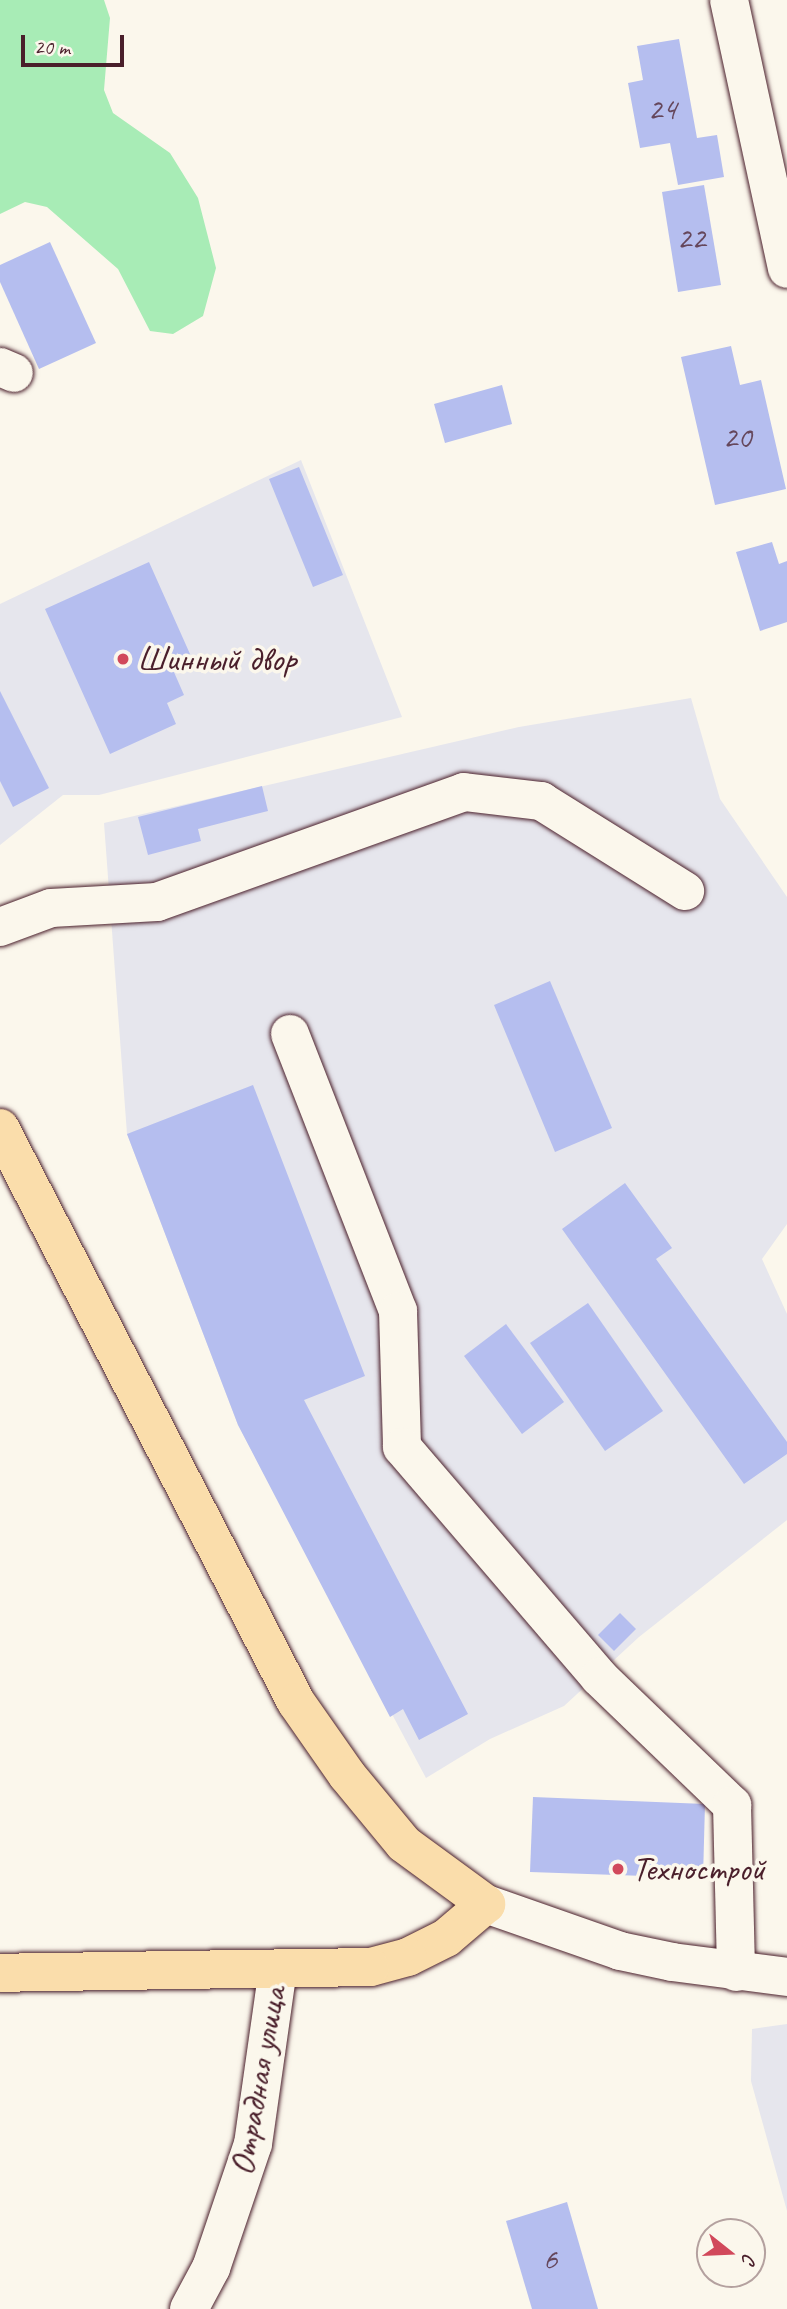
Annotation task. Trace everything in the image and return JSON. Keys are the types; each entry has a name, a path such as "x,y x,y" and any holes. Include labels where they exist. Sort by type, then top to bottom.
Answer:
{"main road":[{"path":"0,1128 296,1702 347,1775 404,1844 486,1904 446,1938 408,1957 370,1967 0,1973"}],"street":[{"path":"729,0 787,269"},
{"path":"0,927 51,908 157,902 464,792 541,801 685,891"},
{"path":"290,1034 398,1311 402,1447 599,1676 732,1805 736,1972"},
{"path":"486,1904 620,1951 736,1972 787,1977"},
{"name":"Отрадная улица","path":"189,2309 211,2268 253,2144 278,1969"}],"shaded area":[{"path":"301,460 402,717 99,795 63,795 0,845 0,604"},
{"path":"691,698 720,799 787,897 787,1224 762,1259 787,1314 787,1520 639,1637 564,1706 490,1739 426,1778 238,1425 127,1134 104,823 519,727"},
{"path":"787,2024 787,2211 751,2081 752,2029"}],"green space":[{"path":"0,0 104,0 110,18 104,90 113,113 170,153 198,198 216,268 203,316 173,334 150,331 118,269 47,207 25,202 0,214"}],"building":[{"path":"679,39 697,138 717,135 724,177 678,185 670,143 640,148 628,83 643,80 637,46"},
{"path":"704,185 721,285 678,292 662,192"},
{"path":"50,242 96,343 39,369 0,282 0,265"},
{"path":"731,346 740,385 761,380 786,489 715,505 681,357"},
{"path":"502,385 512,424 445,443 434,404"},
{"path":"299,467 343,575 313,587 269,479"},
{"path":"772,542 779,564 787,561 787,622 760,631 736,552"},
{"name":"Шинный двор","path":"149,562 190,654 170,663 184,695 167,703 176,724 110,754 45,609"},
{"path":"0,691 49,788 13,807 0,781"},
{"path":"262,786 268,811 198,829 201,841 148,855 138,817"},
{"path":"550,981 612,1128 555,1152 494,1005"},
{"path":"253,1085 365,1376 304,1400 468,1714 419,1740 403,1709 390,1717 238,1425 127,1134"},
{"path":"625,1183 672,1248 656,1259 787,1442 787,1454 744,1484 562,1229"},
{"path":"588,1303 663,1411 605,1451 530,1343"},
{"path":"506,1324 564,1402 522,1434 464,1356"},
{"path":"620,1613 636,1629 614,1651 598,1635"},
{"path":"533,1797 705,1804 703,1878 530,1872"},
{"path":"567,2202 598,2309 532,2309 506,2221"}],"place":[{"name":"Шинный двор","path":"123,659"},
{"name":"Технострой","path":"618,1869"}]}
